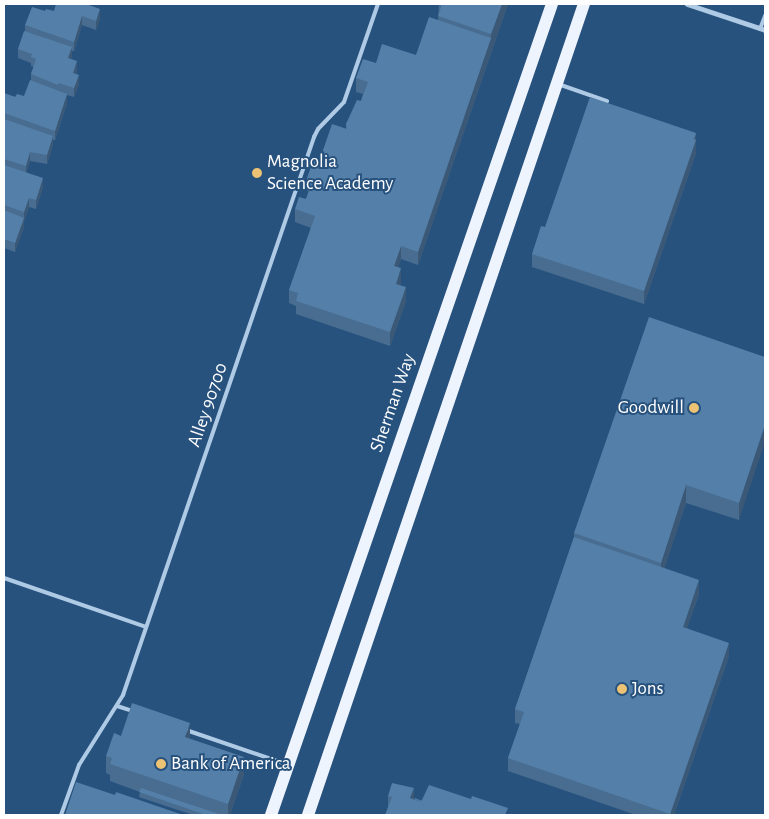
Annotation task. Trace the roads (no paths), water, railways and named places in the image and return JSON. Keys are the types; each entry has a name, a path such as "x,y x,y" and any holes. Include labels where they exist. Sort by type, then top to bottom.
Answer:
{"main road":[{"name":"Sherman Way","path":"271,815 552,4"},
{"path":"308,815 584,4"}],"street":[{"path":"687,4 763,30"}],"lane":[{"name":"Alley 90700","path":"61,815 79,765 118,706 314,137 318,129 344,102 378,4"},
{"path":"763,30 765,16"},
{"path":"558,84 607,101"},
{"path":"4,578 146,627"},
{"path":"118,706 138,713"},
{"path":"183,729 288,764"},
{"path":"72,782 81,785"}],"place":[{"name":"Magnolia Science Academy","path":"257,173"},
{"name":"Goodwill","path":"694,408"},
{"name":"Jons","path":"622,689"},
{"name":"Bank of America","path":"161,764"}]}
